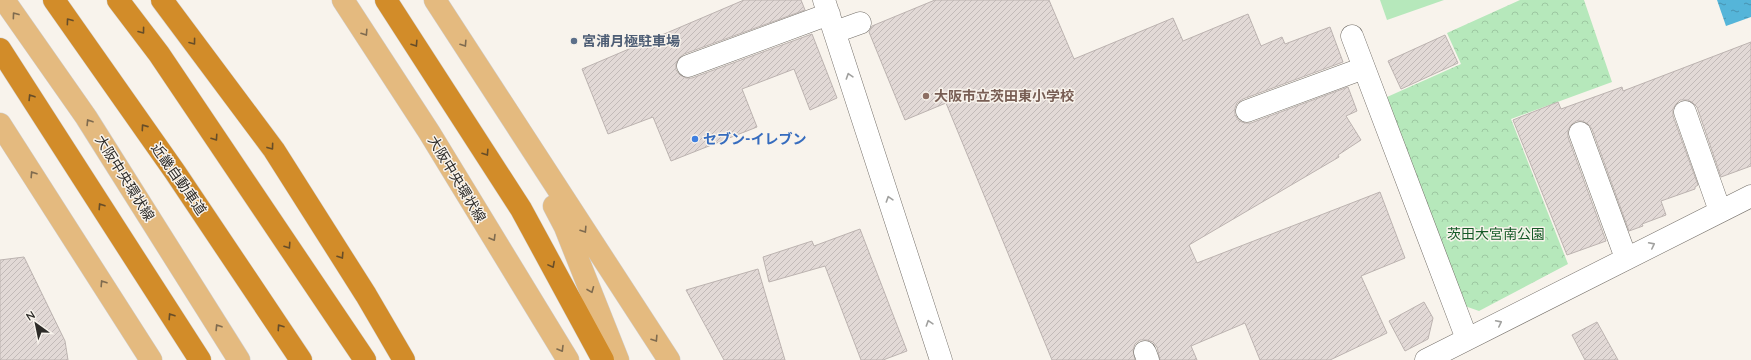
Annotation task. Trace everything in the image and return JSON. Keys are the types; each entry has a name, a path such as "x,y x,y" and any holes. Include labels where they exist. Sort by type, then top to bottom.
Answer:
{"highway":[{"name":"近畿自動車道","path":"54,0 184,185 301,360"},
{"path":"118,0 159,54 365,360"},
{"path":"162,0 274,150 366,295 404,360"},
{"path":"386,0 521,209 603,360"},
{"path":"0,49 200,360"}],"main road":[{"name":"大阪中央環状線","path":"4,0 86,118 239,360"},
{"name":"大阪中央環状線","path":"343,0 429,132 568,360"},
{"path":"435,0 669,360"},
{"path":"487,80 565,227 618,360"},
{"path":"0,124 151,360"},
{"path":"124,316 159,360"}],"street":[{"path":"829,15 941,360"},
{"path":"688,66 829,15 860,23"},
{"path":"1352,36 1467,339"},
{"path":"1247,111 1364,68"},
{"path":"1685,112 1720,211"},
{"path":"1580,133 1626,258"},
{"path":"1426,360 1751,196"}],"green space":[{"path":"1380,0 1444,0 1387,20"},
{"name":"茨田大宮南公園","path":"1520,0 1584,0 1612,82 1511,119 1568,264 1479,311 1462,305 1387,97 1461,64 1447,33"}],"water":[{"path":"1717,0 1751,0 1751,17 1726,26"}],"building":[{"path":"744,0 801,0 805,10 684,54 679,58 676,64 676,70 680,75 686,78 692,78 812,34 837,98 810,110 794,69 742,89 757,127 671,161 653,117 608,134 582,69"},
{"path":"935,0 1049,0 1074,59 1173,18 1183,41 1248,14 1261,46 1282,37 1285,44 1330,27 1343,62 1243,99 1237,103 1235,115 1239,121 1251,123 1348,87 1357,111 1346,116 1361,140 1338,155 1339,157 1189,245 1197,263 1380,192 1405,258 1361,276 1387,333 1330,360 1260,360 1245,323 1191,346 1197,360 1160,360 1157,347 1153,342 1140,340 1135,344 1133,350 1135,360 1052,360 946,103 905,120 869,32 872,26"},
{"path":"1445,35 1458,63 1401,89 1388,61"},
{"path":"1751,42 1751,166 1721,177 1697,107 1688,100 1680,100 1673,109 1673,116 1698,185 1695,189 1661,201 1666,215 1642,224 1643,226 1629,231 1592,129 1588,124 1582,121 1576,121 1571,125 1568,130 1568,137 1606,241 1567,255 1513,120 1558,102 1561,109 1622,87 1623,91"},
{"path":"860,229 907,351 883,360 861,360 825,266 769,282 763,257 812,241 814,246"},
{"path":"24,257 65,341 68,360 0,360 0,260"},
{"path":"758,269 785,360 724,360 686,290"},
{"path":"1424,302 1433,318 1428,339 1405,351 1389,321"},
{"path":"1597,322 1618,360 1585,360 1572,335"}],"place":[{"name":"宮浦月極駐車場","path":"574,41"},
{"name":"大阪市立茨田東小学校","path":"926,96"},
{"name":"セブン-イレブン","path":"695,139"}]}
